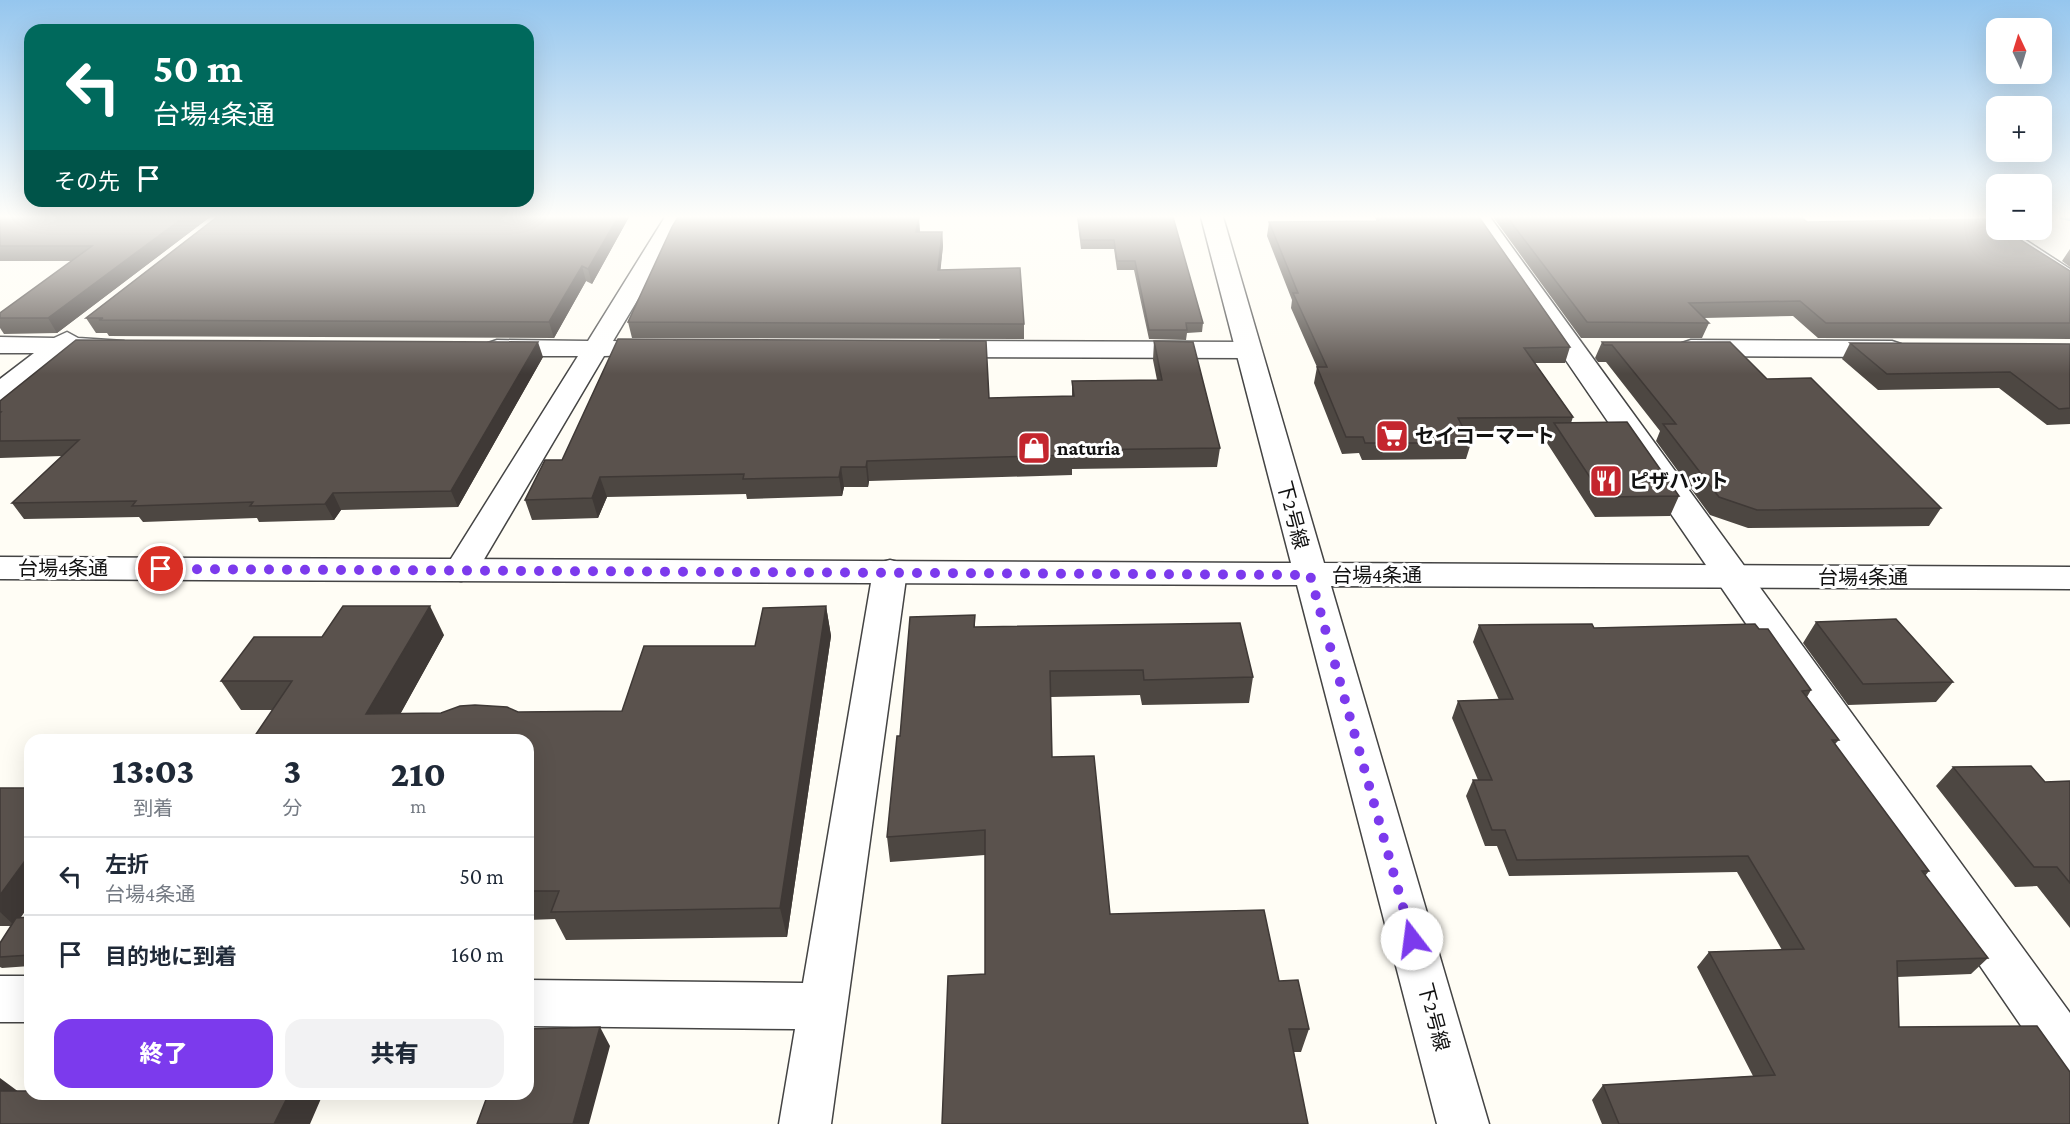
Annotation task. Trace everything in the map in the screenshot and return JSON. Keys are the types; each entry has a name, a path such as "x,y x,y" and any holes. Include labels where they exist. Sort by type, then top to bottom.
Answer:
{"street":[{"path":"461,570 645,269"},
{"name":"下2号線","path":"1226,269 1463,1124"},
{"path":"1521,269 1584,348 1733,576 2056,1016 2070,1054"},
{"path":"2056,269 2070,279"},
{"path":"0,392 89,324"},
{"path":"0,345 145,346"},
{"path":"478,348 681,349"},
{"path":"1667,348 1916,349"},
{"path":"917,350 1248,350"},
{"name":"台場4条通","path":"0,568 2070,578"},
{"path":"806,1124 890,571"},
{"path":"0,999 24,999"},
{"path":"534,1003 824,1006"}],"building":[{"path":"60,269 113,269 48,318 0,318 0,313"},
{"path":"149,269 580,269 549,322 99,320 103,318 86,318"},
{"path":"652,269 1020,269 1024,324 628,322"},
{"path":"1137,269 1188,269 1203,323 1186,323 1187,330 1149,330"},
{"path":"1288,269 1516,269 1570,347 1524,348 1573,417 1458,418 1471,443 1365,443 1363,437 1346,437 1317,367 1327,367 1293,293 1298,293"},
{"path":"1547,269 2070,271 2070,323 1826,323 1800,301 1689,303 1709,323 1587,322"},
{"path":"618,339 986,341 989,398 1074,396 1072,381 1162,380 1154,341 1193,342 1220,448 1072,450 1072,455 867,461 866,467 841,467 839,477 743,479 744,474 600,477 592,498 525,500 545,460 562,460"},
{"path":"76,340 538,342 451,491 333,493 325,504 250,506 253,502 132,506 136,501 12,503 79,440 0,441 0,401"},
{"path":"1602,342 1730,342 1767,379 1811,378 1941,508 1757,510 1719,497 1663,424 1676,424 1612,345 1604,345"},
{"path":"1850,343 2070,344 2070,408 2059,409 2010,372 1887,374"},
{"path":"1627,422 1679,496 1603,497 1554,423"},
{"path":"343,606 430,606 366,714 441,713 460,706 475,705 507,707 518,712 622,711 644,646 755,646 763,608 826,606 780,908 551,912 559,891 534,891 534,734 256,734 292,681 221,681 254,637 322,637"},
{"path":"975,615 974,627 1240,623 1253,677 1144,680 1143,670 1050,671 1052,757 1094,756 1110,914 1264,910 1279,981 1298,980 1309,1029 1289,1029 1308,1124 942,1124 948,976 985,974 985,830 887,837 897,736 900,736 910,617"},
{"path":"1896,619 1953,682 1863,684 1816,622"},
{"path":"1592,624 1594,628 1755,624 1759,629 1768,629 1811,690 1802,691 1839,740 1832,740 1929,871 1922,871 1988,958 1897,961 1899,1027 2037,1026 2070,1072 2070,1124 1619,1124 1603,1085 1775,1075 1709,952 1804,949 1748,856 1517,860 1505,830 1492,830 1473,780 1492,780 1458,701 1513,699 1479,625"},
{"path":"2031,766 2045,782 2070,781 2070,883 2057,867 2034,867 1953,767"},
{"path":"0,788 24,788 24,862 0,895"},
{"path":"24,917 24,955 0,957 0,943 16,918"},
{"path":"600,1027 573,1124 477,1124 486,1100 534,1100 534,1029"},
{"path":"0,1091 24,1091 24,1100 286,1100 274,1124 0,1124"}],"place":[{"name":"セイコーマート","path":"1392,436"},
{"name":"naturia","path":"1034,448"},
{"name":"ピザハット","path":"1606,481"}],"route":[{"path":"161,569 890,571 1310,575 1412,939"}]}
